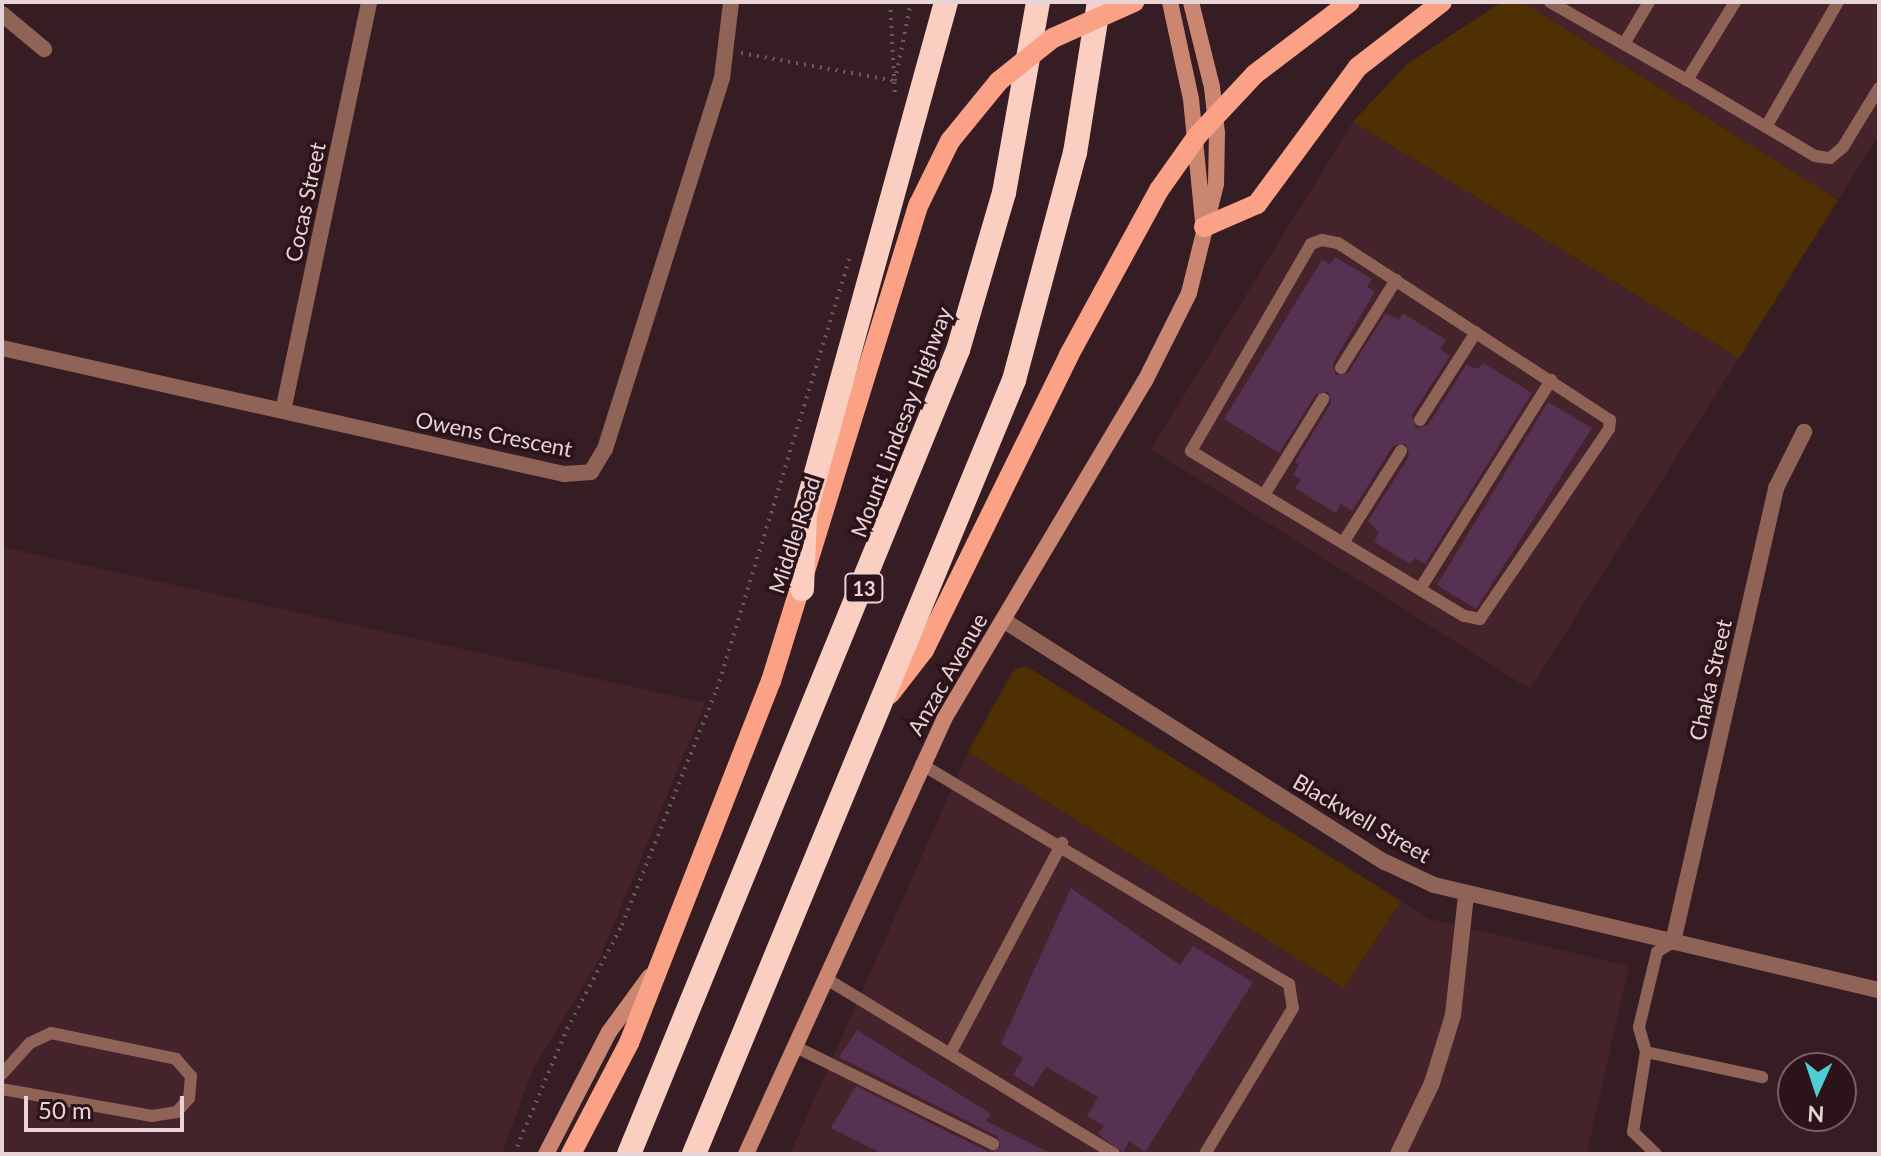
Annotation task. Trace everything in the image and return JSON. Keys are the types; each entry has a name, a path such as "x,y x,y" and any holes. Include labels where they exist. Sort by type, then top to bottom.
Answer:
{"highway":[{"path":"802,589 805,513 946,2"},
{"name":"Mount Lindesay Highway","path":"629,1154 958,350 1004,193 1038,2"},
{"path":"694,1154 1014,380 1072,168 1099,2"}],"main road":[{"name":"Middle Road","path":"571,1154 629,1043 655,971 730,793 802,589 919,204 950,141 999,81 1053,38 1134,2"},
{"name":"Anzac Avenue","path":"1170,2 1191,99 1204,227"},
{"name":"Anzac Avenue","path":"746,1154 921,764 1171,330 1189,293 1216,184 1217,133 1212,87 1191,2"},
{"path":"882,705 924,650 1069,355 1159,190 1198,135 1255,74 1350,2"},
{"path":"1204,227 1257,204 1358,67 1442,2"},
{"path":"546,1154 609,1032 655,971"}],"street":[{"name":"Cocas Street","path":"283,411 369,2"},
{"name":"Owens Crescent","path":"2,348 564,474 591,472 610,434 727,50 731,2"},
{"path":"2,14 44,49"},
{"name":"Chaka Street","path":"1673,942 1776,488 1804,432"},
{"name":"Blackwell Street","path":"1003,620 1385,862 1466,895 1879,990"},
{"path":"1398,1154 1432,1083 1453,1015 1466,895"}],"lane":[{"path":"1550,2 1815,156 1830,158 1843,147 1879,88"},
{"path":"1624,44 1649,2"},
{"path":"1687,80 1735,2"},
{"path":"1766,127 1838,2"},
{"path":"1338,243 1396,280 1610,420 1609,429 1490,611 1480,619 1464,616 1191,451 1311,244 1338,243"},
{"path":"1341,368 1396,280"},
{"path":"1420,420 1476,332"},
{"path":"1420,589 1551,380"},
{"path":"1264,495 1323,399"},
{"path":"1343,543 1401,451"},
{"path":"921,764 1062,843 1289,984 1294,993 1293,1008 1205,1154"},
{"path":"951,1052 1062,843"},
{"path":"1656,1154 1633,1132 1646,1052 1639,1027 1655,959 1673,942"},
{"path":"825,978 1114,1154"},
{"path":"2,1074 30,1043 51,1033 176,1059 191,1076 189,1098 177,1112 152,1116 2,1089"},
{"path":"794,1046 993,1144"},
{"path":"1646,1052 1762,1077"}],"path":[{"path":"890,2 895,109"},
{"path":"895,81 911,2"},
{"path":"727,50 895,81"},
{"path":"514,1154 567,1029 616,939 717,689 853,246"}],"shaded area":[{"path":"1502,2 1523,2 1838,200 1739,358 1353,122 1407,64"},
{"path":"1523,2 1879,2 1879,134 1838,200"},
{"path":"1353,122 1739,358 1530,689 1151,449"},
{"path":"2,547 705,703 599,960 532,1071 502,1154 2,1154"},
{"path":"1026,666 1401,901 1344,988 968,752 1014,669"},
{"path":"968,752 1344,988 1401,901 1429,919 1629,966 1587,1154 790,1154"}],"building":[{"path":"1335,257 1372,279 1367,287 1375,291 1333,363 1336,375 1348,373 1386,313 1399,320 1403,313 1446,340 1440,349 1450,356 1412,415 1416,428 1428,425 1466,365 1478,369 1483,363 1532,393 1425,564 1415,558 1410,564 1374,542 1379,533 1368,521 1409,456 1406,444 1393,446 1352,511 1341,504 1336,513 1295,488 1301,480 1293,475 1299,465 1295,462 1331,403 1328,392 1316,394 1279,453 1224,419 1322,260 1330,264"},
{"path":"1548,402 1592,428 1476,609 1437,585"},
{"path":"1071,888 1180,965 1193,946 1253,982 1145,1152 1129,1141 1123,1153 1098,1134 1104,1126 1087,1116 1098,1097 1046,1067 1033,1087 1013,1075 1023,1058 1001,1044"},
{"path":"857,1030 991,1114 986,1121 1052,1154 883,1154 831,1128 856,1086 989,1152 1001,1147 997,1136 839,1057"}]}
